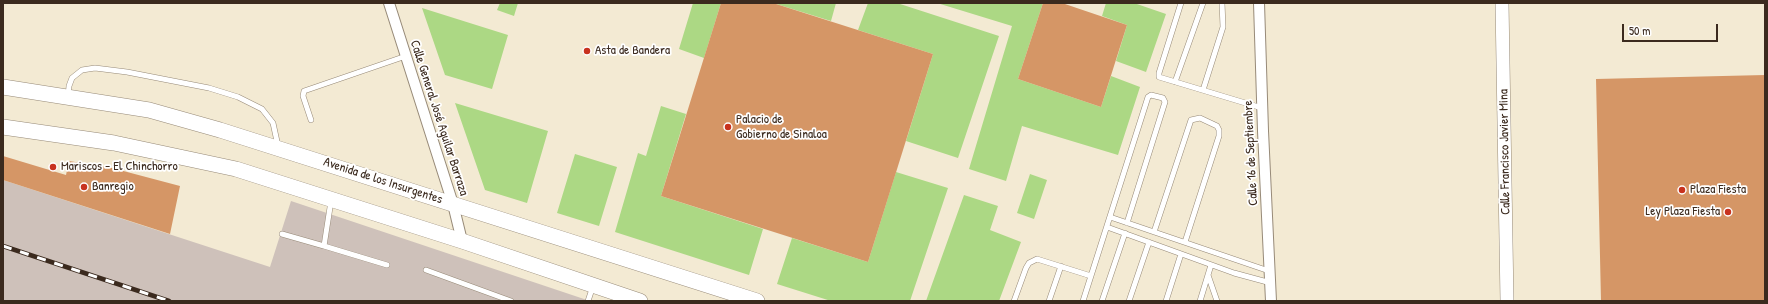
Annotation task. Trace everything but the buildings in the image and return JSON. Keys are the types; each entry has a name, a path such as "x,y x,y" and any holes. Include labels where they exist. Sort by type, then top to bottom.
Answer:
{"main road":[{"name":"Avenida de los Insurgentes","path":"3,86 149,110 278,147 757,301"},
{"path":"3,120 54,134"},
{"path":"3,127 114,143 236,169 640,301"}],"street":[{"name":"Calle General José Aguilar Barraza","path":"389,3 453,204 462,242"},
{"name":"Calle 16 de Septiembre","path":"1259,3 1262,108 1271,301"},
{"name":"Calle Francisco Javier Mina","path":"1502,3 1507,301"}],"lane":[{"path":"1181,3 1158,74 1160,77 1262,108"},
{"path":"1175,82 1203,3"},
{"path":"1203,90 1222,27 1222,3"},
{"path":"311,120 302,96 304,91 406,56"},
{"path":"68,97 69,86 72,78 82,70 95,68 142,75 209,88 238,97 262,109 273,123 278,147"},
{"path":"1083,301 1149,96 1163,98 1166,102 1127,223"},
{"path":"1154,232 1191,120 1200,118 1217,126 1219,136 1185,242"},
{"path":"324,246 331,200"},
{"path":"1110,217 1270,271"},
{"path":"1107,228 1211,265 1271,283"},
{"path":"282,234 387,265"},
{"path":"1102,301 1125,234"},
{"path":"1129,301 1149,242"},
{"path":"1166,301 1181,254"},
{"path":"1014,301 1029,263 1036,259 1091,276"},
{"path":"1200,301 1211,265"},
{"path":"1049,301 1061,266"},
{"path":"426,270 511,301"},
{"path":"1208,275 1217,301"},
{"path":"588,301 593,285"}],"shaded area":[{"path":"3,180 270,267 291,201 590,301 3,301"}],"green space":[{"path":"500,3 518,3 514,16 497,10"},
{"path":"693,3 721,3 704,58 679,49"},
{"path":"773,3 836,3 831,21"},
{"path":"868,3 897,3 999,36 958,158 906,141 933,54 858,30"},
{"path":"937,3 1043,3 1018,79 1101,107 1111,76 1140,87 1118,155 1022,126 1006,181 969,169 1012,26"},
{"path":"1106,3 1134,3 1166,14 1146,72 1116,61 1127,25 1102,16"},
{"path":"422,8 508,35 492,89 445,75"},
{"path":"455,103 548,131 527,203 485,190"},
{"path":"661,106 686,114 661,196 763,229 749,275 615,232 638,153 646,156"},
{"path":"575,154 617,167 599,226 557,213"},
{"path":"896,172 948,188 910,301 831,301 777,284 792,238 868,262"},
{"path":"1030,174 1047,180 1034,219 1017,213"},
{"path":"964,195 998,206 990,230 1021,242 999,301 926,301"}],"railway":[{"path":"3,246 169,301"}],"place":[{"name":"Asta de Bandera","path":"587,51"},
{"name":"Palacio de Gobierno de Sinaloa","path":"728,127"},
{"name":"Mariscos - El Chinchorro","path":"53,167"},
{"name":"Banregio","path":"84,187"},
{"name":"Plaza Fiesta","path":"1682,190"},
{"name":"Ley Plaza Fiesta","path":"1728,212"}]}
